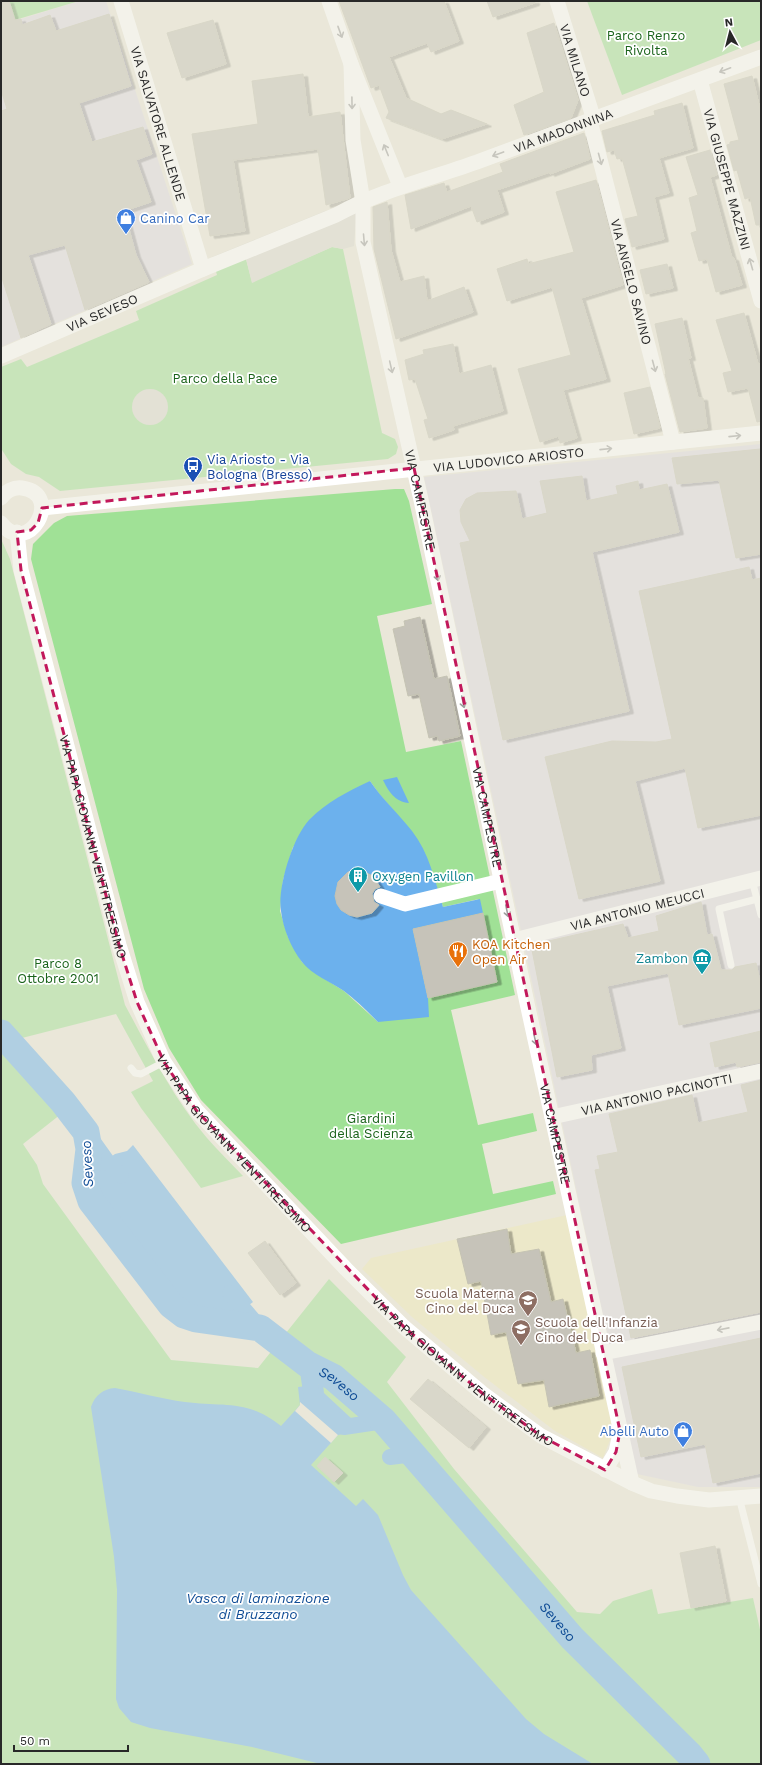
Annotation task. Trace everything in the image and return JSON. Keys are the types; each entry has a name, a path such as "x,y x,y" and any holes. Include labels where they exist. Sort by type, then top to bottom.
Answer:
{"street":[{"name":"VIA SALVATORE ALLENDE","path":"121,1 203,269"},
{"path":"329,1 400,186"},
{"name":"VIA MILANO","path":"557,1 592,120"},
{"name":"VIA MADONNINA","path":"363,202 400,186 466,166 761,57"},
{"name":"VIA CAMPESTRE","path":"352,64 353,140 363,202 363,242 414,468 501,881 632,1482"},
{"name":"VIA GIUSEPPE MAZZINI","path":"700,80 761,301"},
{"name":"VIA ANGELO SAVINO","path":"592,120 673,442"},
{"name":"VIA SEVESO","path":"1,356 203,269 336,215 363,202"},
{"name":"VIA LUDOVICO ARIOSTO","path":"42,508 761,433"},
{"path":"1,523 12,532 22,533 31,530 38,523 42,515 42,508 38,497 30,491 22,488 3,490"},
{"name":"VIA PAPA GIOVANNI VENTITREESIMO","path":"17,532 21,570 119,945 137,1002 164,1062 196,1110 346,1269 404,1327 482,1393 541,1436 605,1470 652,1491 708,1500 761,1496"},
{"name":"VIA ANTONIO MEUCCI","path":"514,940 757,879"},
{"path":"381,896 405,904 501,881"},
{"name":"VIA ANTONIO PACINOTTI","path":"552,1117 761,1071"},
{"path":"603,1353 761,1322"},
{"name":"VIA CAMPESTRE","path":"605,1470 616,1452 620,1431"}],"lane":[{"path":"757,879 761,914"},
{"path":"731,965 719,908 759,903"},
{"path":"131,1068 135,1073 141,1074 164,1062"},
{"path":"739,1497 761,1584"}],"highlighted area":[{"path":"414,468 620,1431 616,1452 605,1470 541,1436 482,1393 404,1327 196,1110 164,1062 137,1002 119,945 21,570 17,532 31,530 38,523 42,508"}],"shaded area":[{"path":"1,1 21,19 79,1 106,1 192,264 1,347"},
{"path":"357,204 354,246 343,249 332,247 252,283 245,255 215,268 212,257 325,211 351,207"},
{"path":"147,389 153,389 163,394 168,407 163,420 153,425 147,425 137,420 132,410 132,404 137,394"},
{"path":"761,444 761,1487 698,1487 637,1474 424,477"},
{"name":"Scuola dell'Infanzia Cino del Duca","path":"567,1215 614,1430 603,1458 555,1431 483,1376 412,1317 362,1269 371,1258"}],"green space":[{"path":"9,1 79,1 15,20"},
{"name":"Parco Renzo Rivolta","path":"587,1 761,1 761,40 622,95"},
{"name":"Parco della Pace","path":"332,247 343,249 382,433 395,439 398,447 396,454 388,459 60,491 39,477 26,474 11,464 2,450 1,367 21,359 27,367 139,320 136,311 217,275 215,268 245,255 252,282"},
{"name":"Giardini della Scienza","path":"404,489 409,501 432,604 377,616 406,752 461,741 515,995 451,1010 478,1125 533,1113 537,1131 482,1144 493,1194 553,1181 556,1194 341,1244 201,1100 169,1048 144,989 31,559 33,544 54,523 67,516","holes":["370,781 395,812 435,881 443,907 479,899 413,929 428,998 378,1022 344,991 320,976 302,962 288,937 280,911 283,880 293,847"]},
{"name":"Parco 8 Ottobre 2001","path":"1,539 10,559 125,1005 153,1057 183,1107 207,1138 243,1176 201,1188 141,1108 131,1092 153,1081 116,1014 22,1038 75,1103 23,1144 37,1165 43,1184 171,1360 258,1368 329,1279 406,1357 387,1382 454,1469 577,1612 600,1614 613,1601 652,1589 658,1614 753,1598 761,1634 761,1764 1,1764"}],"water":[{"path":"397,777 409,803 400,801 396,798 387,788 383,780"},
{"path":"370,781 418,839 431,867 443,907 480,899 483,913 413,929 428,998 429,1017 378,1022 344,991 316,975 306,967 294,951 284,924 280,901 281,889 292,850 303,828 316,813 331,802"},
{"path":"133,1145 253,1302 237,1314 198,1309 191,1307 178,1299 99,1195 95,1174 97,1167 115,1154 127,1151"},
{"name":"Vasca di laminazione di Bruzzano","path":"323,1384 324,1393 352,1419 354,1432 338,1435 311,1465 356,1506 363,1499 378,1515 403,1575 411,1590 526,1719 544,1734 593,1764 321,1764 252,1747 150,1728 131,1722 119,1708 116,1699 117,1590 114,1557 91,1407 95,1399 103,1391 115,1388 176,1401 246,1408 269,1417 281,1426 300,1405 298,1387"}],"pier":[{"path":"300,1402 338,1435 331,1443 295,1411 300,1405"}],"building":[{"path":"1,1 9,1 15,20 21,19 22,25 50,15 56,31 109,14 131,86 79,103 92,142 143,127 152,154 136,160 151,202 124,211 136,255 149,282 85,310 65,245 28,255 51,324 21,338 1,275 1,111 7,109 1,90"},
{"path":"339,1 444,1 459,41 431,52 427,43 389,57 406,98 441,114 451,110 487,124 442,139 386,118 389,112 379,85 371,88"},
{"path":"487,1 535,1 535,3 493,17"},
{"path":"213,20 226,64 182,78 167,33"},
{"path":"554,23 578,100 571,118 524,135 514,105 544,92 527,33"},
{"path":"303,74 308,117 340,112 350,198 326,205 318,149 233,160 245,231 210,236 192,134 258,124 252,81"},
{"path":"752,76 761,113 761,225 756,225 750,197 745,199 737,170 734,171 727,145 730,144 730,142 739,140 724,84"},
{"path":"682,103 693,148 659,158 669,193 654,197 664,239 632,247 625,219 638,216 622,158 617,159 614,150 607,152 602,131 655,115 654,111"},
{"path":"584,133 590,159 550,174 550,172 497,190 504,212 477,222 471,206 411,229 405,195 444,183 447,192 503,172 500,164"},
{"path":"710,150 717,175 710,177 732,258 734,258 742,285 716,292 707,259 699,261 691,233 697,231 689,198 698,195 686,157"},
{"path":"596,180 623,285 581,298 606,379 563,390 577,438 560,443 559,436 540,442 518,369 571,355 552,287 507,301 497,269 527,259 528,264 574,252 556,192"},
{"path":"387,202 391,250 400,282 424,276 427,301 464,287 473,312 396,339 374,249 373,207"},
{"path":"667,264 673,288 646,294 640,270"},
{"path":"744,313 758,364 761,363 761,421 757,422 748,388 728,392 723,373 732,371 716,320"},
{"path":"682,318 691,358 688,358 698,398 703,398 707,428 680,432 665,374 655,324"},
{"path":"453,344 459,374 491,365 503,411 453,426 454,430 429,438 424,420 428,419 415,379 409,380 405,360 424,354 423,350"},
{"path":"650,387 660,428 634,434 624,393"},
{"path":"760,449 761,554 736,558 719,480 677,484 672,458"},
{"path":"582,476 586,501 618,494 616,486 638,481 639,490 667,484 679,532 592,552 629,711 503,740 460,543 470,541 461,522 460,510 466,499 477,493 516,491 522,519 547,513 540,481"},
{"path":"749,567 752,580 761,578 761,815 698,828 685,768 635,781 660,881 579,899 545,757 612,741 656,742 672,739 639,591"},
{"path":"420,617 434,679 447,676 460,736 439,741 437,736 429,738 419,694 408,696 393,629 405,626 404,621"},
{"name":"Oxy.gen Pavillon","path":"362,871 373,876 380,887 375,889 372,894 374,902 379,905 372,913 357,917 349,915 341,910 337,904 335,896 338,882 348,872"},
{"path":"701,902 707,935 712,934 721,970 732,970 735,967 756,963 761,987 761,1008 679,1025 668,973 607,986 621,1048 591,1055 592,1070 557,1077 531,945 623,924 628,938 659,931 656,916"},
{"name":"KOA Kitchen Open Air","path":"483,913 497,982 428,998 413,929"},
{"path":"761,1031 761,1062 737,1067 736,1062 715,1067 710,1043"},
{"path":"761,1080 761,1312 631,1338 595,1170 600,1169 597,1156 618,1152 609,1114 692,1095 698,1123 748,1112 741,1085"},
{"name":"Scuola Materna Cino del Duca","path":"507,1229 511,1254 539,1249 551,1302 563,1299 576,1353 590,1350 599,1396 549,1407 544,1380 518,1384 506,1332 491,1335 481,1281 468,1284 457,1239"},
{"path":"265,1241 296,1283 280,1295 248,1253"},
{"path":"761,1338 761,1473 713,1483 705,1444 641,1457 622,1367"},
{"path":"428,1379 486,1427 469,1448 410,1399"},
{"path":"325,1457 343,1473 334,1482 317,1466"},
{"path":"715,1546 726,1601 691,1608 680,1553"}],"waterway":[{"name":"Seveso","path":"1,1033 63,1102 86,1132 89,1149 85,1183 91,1201 171,1305 184,1315 196,1319 260,1328 307,1364 333,1377 384,1421 572,1638 689,1754 697,1764"},
{"path":"86,1132 106,1160 121,1176"},
{"path":"230,1293 260,1328"},
{"path":"307,1364 312,1399 344,1427 384,1421"},
{"path":"390,1457 414,1454"}],"place":[{"name":"Canino Car","path":"126,235"},
{"name":"Via Ariosto - Via Bologna (Bresso)","path":"193,483"},
{"name":"Oxy.gen Pavillon","path":"358,893"},
{"name":"KOA Kitchen Open Air","path":"458,968"},
{"name":"Zambon","path":"702,975"},
{"name":"Scuola Materna Cino del Duca","path":"528,1317"},
{"name":"Scuola dell'Infanzia Cino del Duca","path":"521,1346"},
{"name":"Abelli Auto","path":"683,1448"}]}
